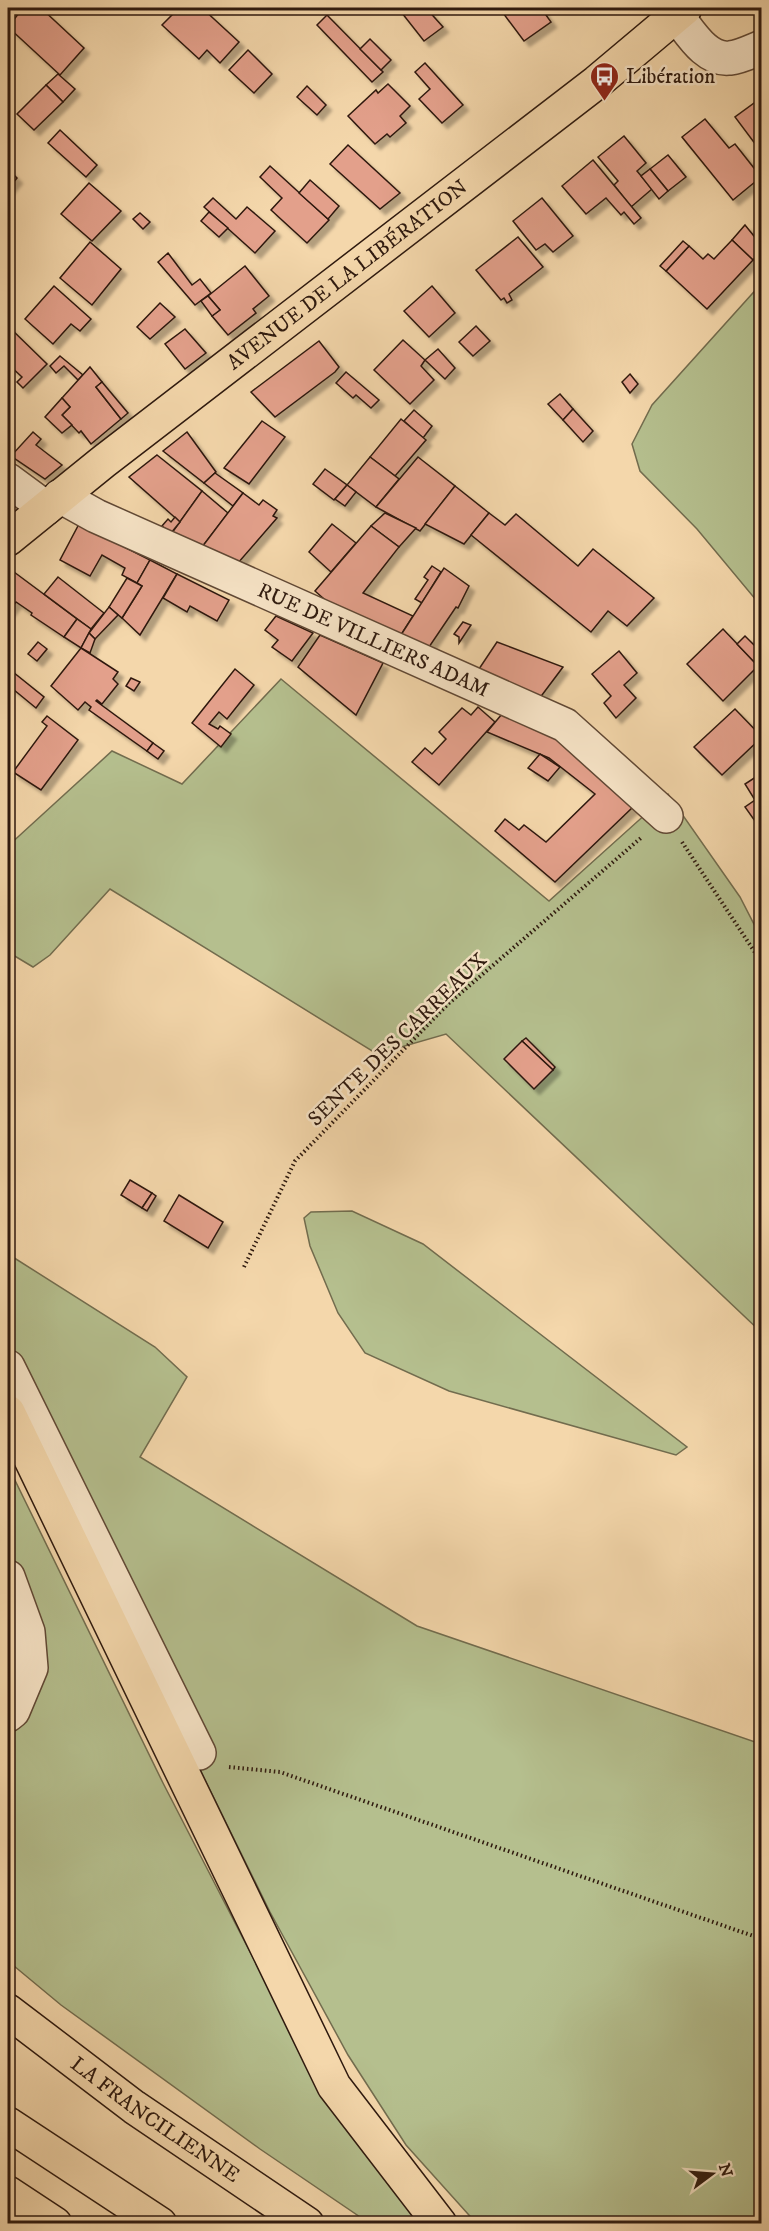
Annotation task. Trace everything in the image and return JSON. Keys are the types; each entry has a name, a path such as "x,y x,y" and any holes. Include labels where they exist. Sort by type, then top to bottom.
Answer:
{"main road":[{"name":"AVENUE DE LA LIBÉRATION","path":"8,539 597,82 681,12"},
{"path":"8,1412 334,2086 440,2223"},
{"name":"LA FRANCILIENNE","path":"8,2011 134,2107 307,2223"},
{"path":"8,2124 160,2223"},
{"path":"8,2193 55,2223"}],"street":[{"path":"681,12 709,53 719,58 730,58 762,47"},
{"name":"RUE DE VILLIERS ADAM","path":"8,480 53,502 96,516 565,725 666,816"},
{"path":"8,1367 199,1753"},
{"path":"8,1577 28,1632 31,1668 13,1711 8,1715"}],"path":[{"path":"666,816 762,963"},
{"name":"SENTE DES CARREAUX","path":"244,1267 295,1161 448,1004 666,816"},
{"path":"199,1753 218,1766 280,1773 762,1939"}],"green space":[{"path":"761,284 761,606 697,529 640,471 632,444 652,405"},
{"path":"281,679 549,901 668,794 740,897 761,938 761,1332 446,1034 377,1054 110,889 50,955 33,967 8,952 8,846 112,751 182,784"},
{"path":"352,1211 423,1244 687,1447 676,1455 449,1391 365,1353 338,1313 310,1246 304,1218 311,1212"},
{"path":"8,1254 155,1347 187,1377 140,1457 417,1626 761,1744 761,2223 477,2224 406,2145 348,2055 270,1912 8,1380"},
{"path":"8,1466 163,1783 304,2052 423,2223 369,2223 260,2149 61,2005 8,1961"}],"building":[{"path":"23,8 41,8 84,48 60,75 8,27"},
{"path":"179,8 202,8 239,42 220,63 207,50 199,59 162,25"},
{"path":"398,8 426,8 443,27 424,41"},
{"path":"510,8 541,8 551,22 524,41 503,13"},
{"path":"327,15 383,72 372,82 317,25"},
{"path":"370,39 391,60 381,70 360,49"},
{"path":"248,50 272,74 254,93 229,70"},
{"path":"425,63 463,105 442,123 419,99 430,89 415,72"},
{"path":"58,74 75,89 63,102 46,85"},
{"path":"388,84 410,106 400,116 406,123 390,137 387,134 375,144 348,116 376,90 378,93"},
{"path":"46,85 63,102 34,130 17,114"},
{"path":"307,86 326,105 317,115 297,97"},
{"path":"762,99 762,153 735,117"},
{"path":"705,119 729,148 735,144 761,177 733,200 682,137"},
{"path":"60,130 97,165 86,177 48,143"},
{"path":"624,136 646,163 637,171 652,189 631,207 614,185 618,181 598,157"},
{"path":"348,145 400,193 380,209 330,164"},
{"path":"668,155 686,177 668,191 650,169"},
{"path":"593,160 641,218 634,224 624,212 621,215 606,198 586,214 562,186"},
{"path":"270,166 329,220 307,243 271,210 282,198 260,177"},
{"path":"8,169 17,178 8,189"},
{"path":"650,169 668,191 659,199 641,176"},
{"path":"310,180 339,206 328,219 299,193"},
{"path":"89,183 121,211 92,241 61,214"},
{"path":"213,198 236,219 247,207 275,231 255,253 204,207"},
{"path":"542,198 573,236 553,252 545,244 536,250 513,221"},
{"path":"209,212 228,228 219,237 201,221"},
{"path":"140,213 150,222 143,229 133,219"},
{"path":"745,225 762,246 762,251 753,260 732,240"},
{"path":"518,237 543,267 509,294 512,300 507,303 504,298 501,300 476,270"},
{"path":"732,240 753,260 707,309 666,271 689,246 703,259 708,254 714,259"},
{"path":"683,241 689,246 666,271 660,266"},
{"path":"90,242 121,269 92,305 60,278"},
{"path":"168,253 192,285 200,279 211,293 195,305 158,262"},
{"path":"245,266 269,296 253,309 256,313 228,335 212,316 220,310 208,296"},
{"path":"54,286 91,319 80,331 71,324 53,344 25,319"},
{"path":"432,286 455,313 429,337 404,311"},
{"path":"208,296 220,310 212,316 201,301"},
{"path":"160,303 175,317 150,339 137,327"},
{"path":"8,326 47,364 23,388 17,382 22,377 8,364"},
{"path":"476,326 490,341 473,356 459,342"},
{"path":"185,329 206,353 185,369 165,344"},
{"path":"403,340 425,360 421,366 434,380 410,404 374,370"},
{"path":"319,341 339,367 275,417 251,392"},
{"path":"438,349 455,368 445,379 425,360"},
{"path":"60,356 83,375 78,380 64,366 56,373 50,366"},
{"path":"90,367 102,382 96,387 121,419 91,444 81,431 79,433 62,415 70,407 62,398"},
{"path":"346,372 379,400 371,408 356,395 353,398 336,383"},
{"path":"630,374 638,384 630,393 622,382"},
{"path":"102,382 128,413 121,419 96,387"},
{"path":"560,394 573,409 563,420 548,404"},
{"path":"62,398 70,407 62,415 72,425 62,433 45,417"},
{"path":"573,409 593,431 583,442 563,420"},
{"path":"414,410 432,426 423,438 404,421"},
{"path":"401,419 426,440 395,476 370,457"},
{"path":"262,421 285,437 249,484 224,468"},
{"path":"33,432 41,439 36,445 62,465 45,479 11,456"},
{"path":"187,432 216,472 204,483 163,451"},
{"path":"157,455 202,491 180,522 129,477"},
{"path":"370,457 399,479 376,507 347,485"},
{"path":"418,457 455,486 420,531 376,507"},
{"path":"325,469 347,485 334,500 313,484"},
{"path":"215,473 243,493 233,506 204,483"},
{"path":"347,485 356,492 345,506 335,499"},
{"path":"455,486 489,513 464,544 425,524"},
{"path":"202,491 228,513 199,551 169,537"},
{"path":"243,493 259,505 263,500 277,510 273,516 277,518 238,563 199,551"},
{"path":"385,513 416,528 399,547 371,526"},
{"path":"489,513 505,525 516,514 578,566 593,549 654,598 627,626 608,611 591,632 471,535"},
{"path":"175,517 180,522 171,533 162,526 168,519 171,522"},
{"path":"79,524 150,560 137,583 122,575 125,568 102,555 90,576 60,560"},
{"path":"332,524 356,543 331,572 309,552"},
{"path":"371,526 399,547 363,593 413,616 399,638 340,613 315,591"},
{"path":"150,560 177,574 140,635 122,618 142,586 137,583"},
{"path":"432,566 441,572 422,603 415,599 428,580 424,577"},
{"path":"444,568 469,586 458,608 456,607 427,650 399,638"},
{"path":"10,569 77,619 64,637 16,602 8,612 8,571"},
{"path":"177,574 229,600 217,621 190,606 187,612 163,598"},
{"path":"58,577 104,613 91,629 44,594"},
{"path":"127,578 142,586 122,618 109,607"},
{"path":"109,607 118,615 95,639 89,633"},
{"path":"276,616 313,633 292,661 272,647 278,640 265,630"},
{"path":"77,619 91,629 81,648 64,637"},
{"path":"463,622 471,625 459,643 459,637 454,634"},
{"path":"723,629 758,666 723,701 687,664"},
{"path":"89,633 95,639 90,653 81,648"},
{"path":"320,635 383,663 356,715 298,667"},
{"path":"745,636 762,653 762,663 758,666 737,644"},
{"path":"38,642 47,649 37,661 28,654"},
{"path":"497,642 563,667 539,699 477,672"},
{"path":"81,648 118,672 113,679 118,684 102,704 96,701 153,743 147,751 89,710 91,707 85,702 78,710 51,686"},
{"path":"619,651 637,673 624,685 636,698 616,718 604,703 611,696 592,674"},
{"path":"8,668 44,697 36,708 8,685"},
{"path":"235,669 254,685 227,719 219,712 209,724 218,729 220,726 231,734 221,747 192,723"},
{"path":"131,678 140,682 134,691 126,686"},
{"path":"478,707 495,722 439,785 412,762 425,748 432,754 446,739 439,732 462,708 471,715"},
{"path":"735,709 762,737 722,775 694,747"},
{"path":"502,714 559,738 634,806 555,882 495,831 505,819 519,830 524,825 546,842 595,794 549,758 487,732"},
{"path":"47,716 78,740 41,790 13,772 47,726 42,722"},
{"path":"153,743 164,751 158,759 147,751"},
{"path":"540,754 560,767 548,781 528,768"},
{"path":"762,773 762,831 745,807 755,800 745,784"},
{"path":"526,1038 555,1067 553,1070 522,1041"},
{"path":"522,1041 553,1070 534,1089 504,1059"},
{"path":"130,1180 152,1193 142,1208 121,1195"},
{"path":"152,1193 156,1196 147,1211 142,1208"},
{"path":"179,1195 223,1222 208,1248 164,1221"}],"place":[{"name":"Libération","path":"605,102"}]}
